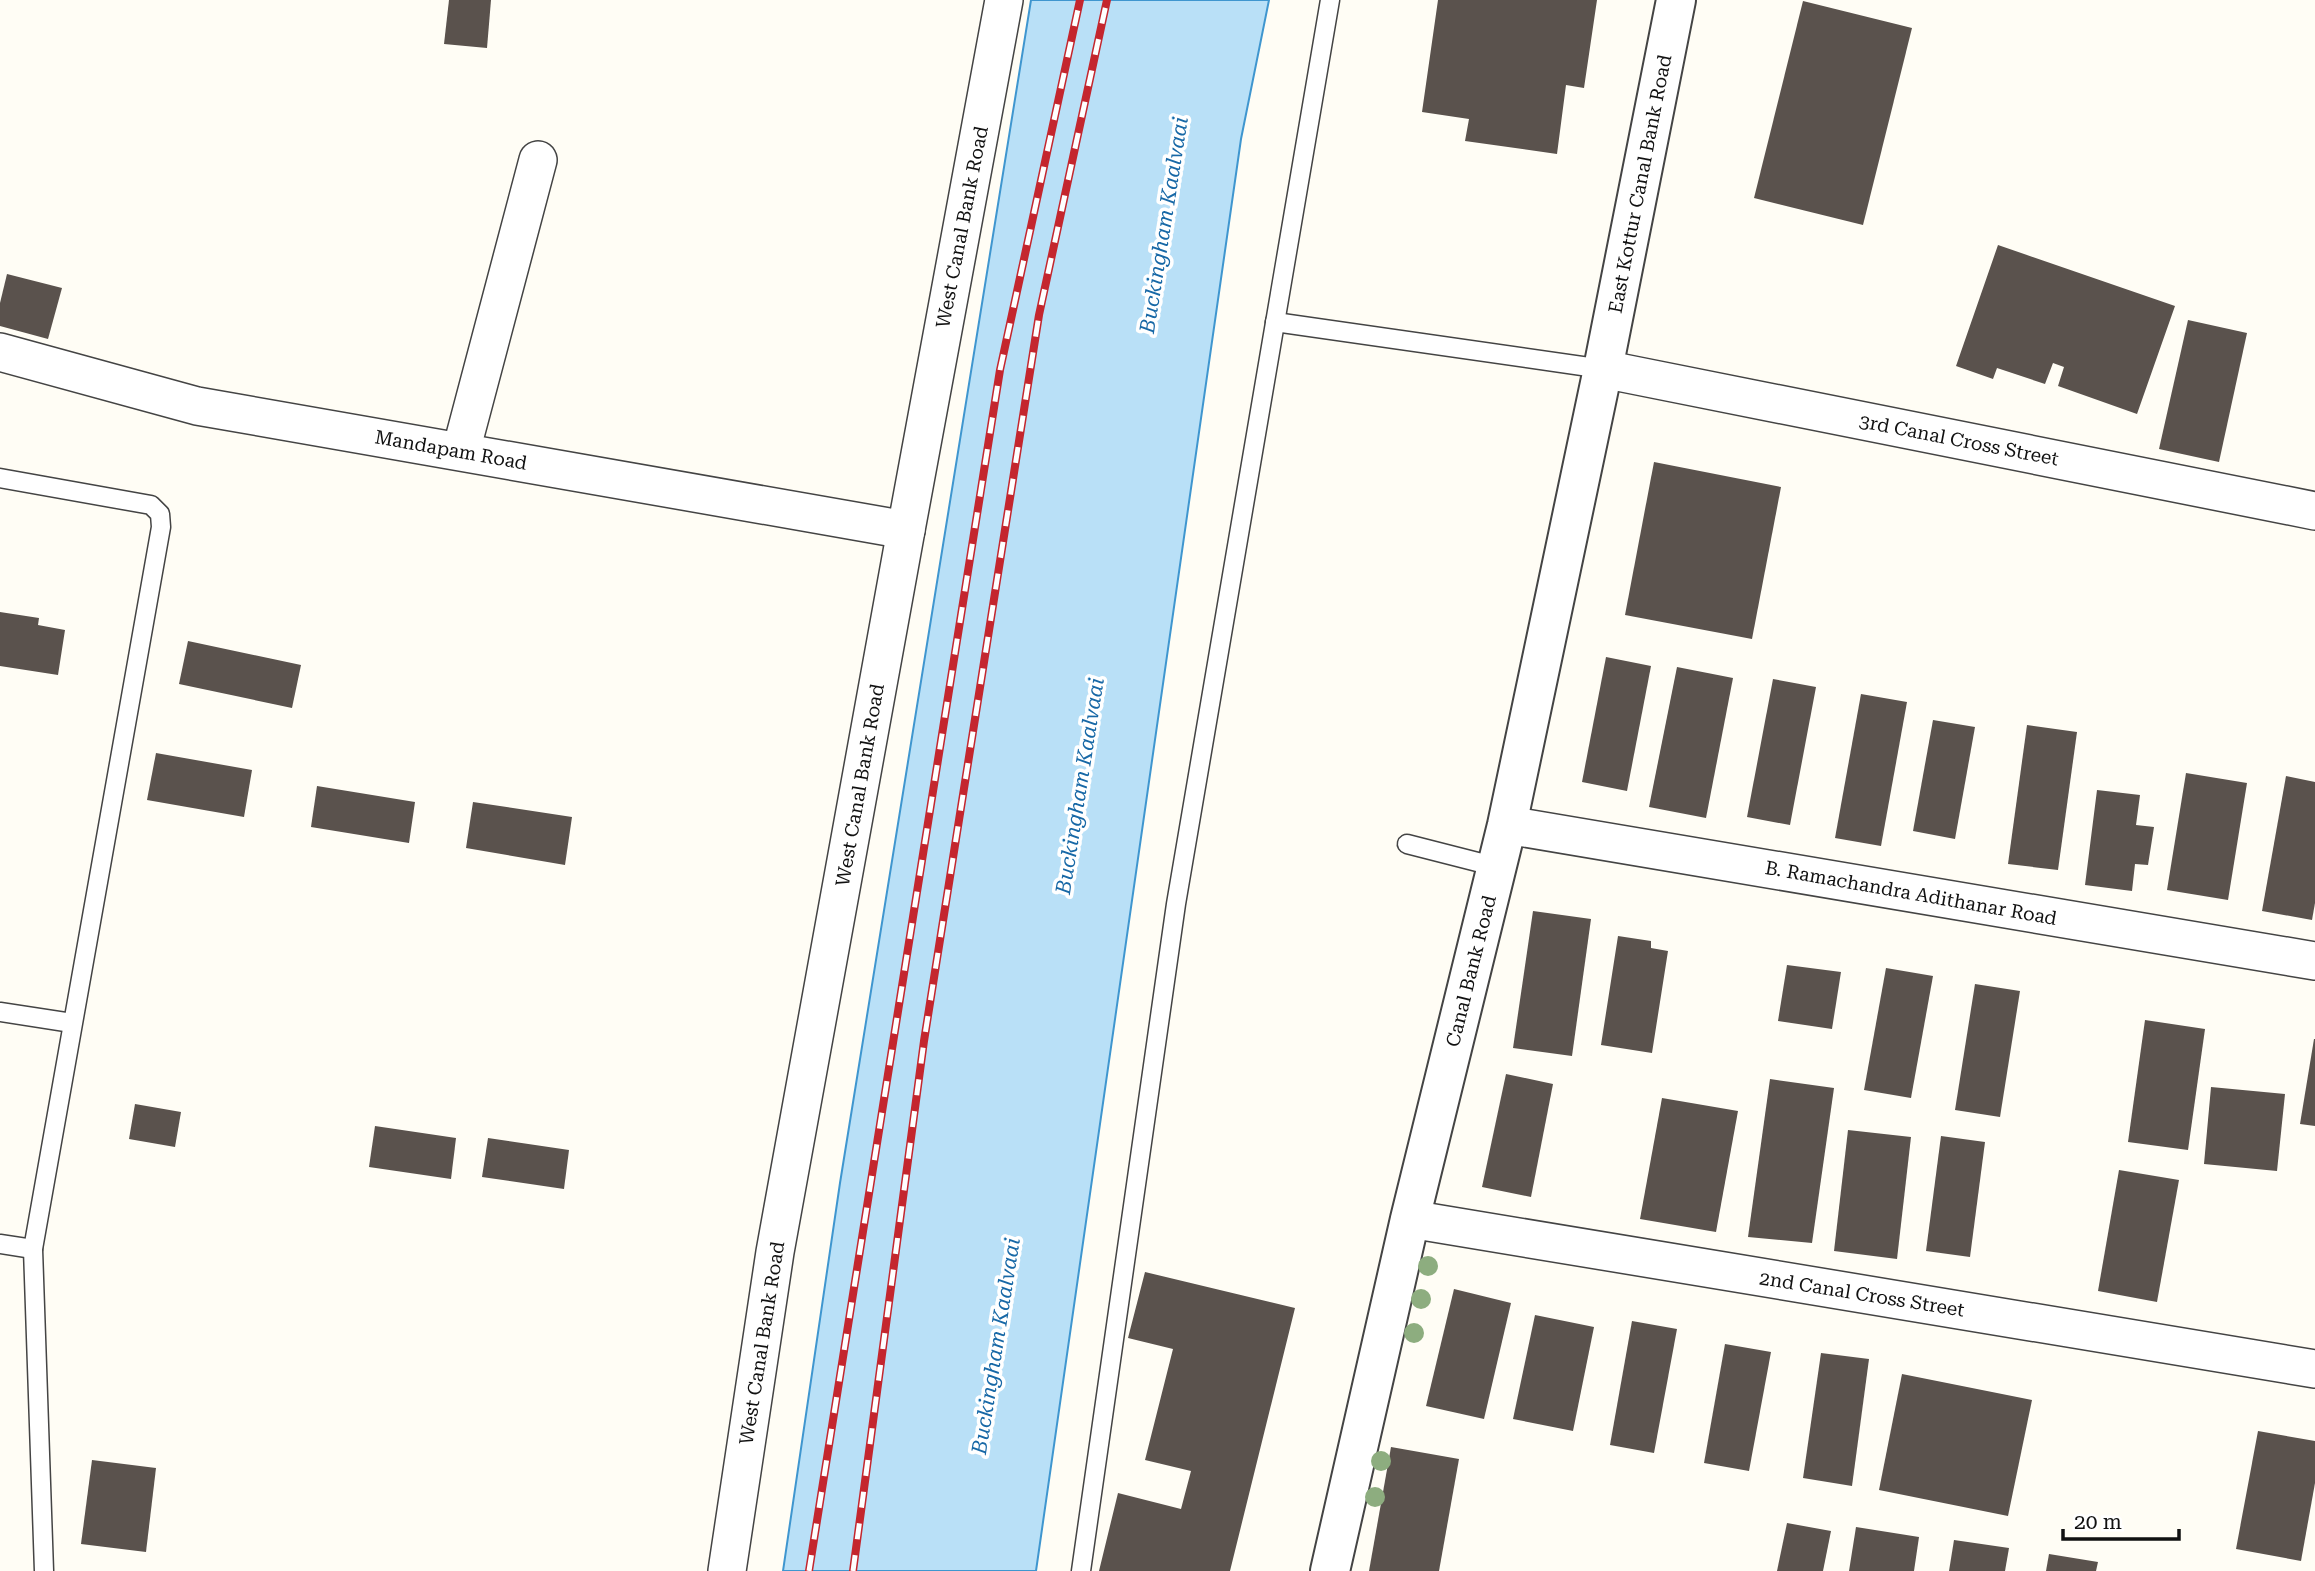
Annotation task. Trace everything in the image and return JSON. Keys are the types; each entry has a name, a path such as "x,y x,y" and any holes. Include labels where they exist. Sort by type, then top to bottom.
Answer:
{"street":[{"name":"West Canal Bank Road","path":"727,1571 775,1252 1004,0"},
{"name":"East Kottur Canal Bank Road","path":"1603,369 1676,0"},
{"path":"461,451 538,160"},
{"name":"Mandapam Road","path":"0,352 197,405 906,530"},
{"name":"3rd Canal Cross Street","path":"1603,369 2315,511"},
{"name":"Canal Bank Road","path":"1330,1571 1410,1219 1507,825 1603,369"},
{"name":"B. Ramachandra Adithanar Road","path":"1507,825 2315,961"},
{"name":"2nd Canal Cross Street","path":"1410,1219 2315,1369"}],"lane":[{"path":"1081,1571 1176,904 1330,0"},
{"path":"1275,322 1603,369"},
{"path":"0,478 151,505 160,514 161,527 33,1249 44,1571"},
{"path":"1407,844 1497,867"},
{"path":"0,1012 72,1023"},
{"path":"0,1244 33,1249"}],"water":[{"name":"Buckingham Kaalvaai","path":"1031,0 1269,0 1241,139 1036,1571 783,1571 840,1183"}],"building":[{"path":"449,0 491,0 487,48 444,44"},
{"path":"1438,0 1597,0 1584,88 1566,85 1557,154 1465,141 1469,119 1422,112"},
{"path":"1803,1 1912,28 1863,225 1754,198"},
{"path":"1998,245 2175,306 2137,414 2058,386 2064,367 2053,363 2045,384 1997,368 1993,379 1956,366"},
{"path":"7,274 62,288 48,339 0,326 0,303"},
{"path":"2188,320 2247,333 2219,462 2159,449"},
{"path":"1654,462 1781,487 1752,639 1625,615"},
{"path":"0,612 39,618 38,625 65,630 58,675 0,666"},
{"path":"188,641 301,665 292,708 179,684"},
{"path":"1606,657 1651,666 1627,791 1582,782"},
{"path":"1677,667 1733,678 1706,818 1649,807"},
{"path":"1773,679 1816,687 1790,825 1747,817"},
{"path":"1861,694 1907,702 1881,846 1835,838"},
{"path":"1933,720 1975,727 1955,839 1913,831"},
{"path":"2027,725 2077,732 2058,870 2008,864"},
{"path":"156,753 252,770 244,817 147,800"},
{"path":"2186,773 2247,783 2228,900 2167,890"},
{"path":"2286,776 2315,782 2315,903 2312,920 2262,911"},
{"path":"317,786 415,802 409,843 311,827"},
{"path":"2097,790 2140,795 2136,825 2154,827 2148,865 2135,864 2132,891 2085,885"},
{"path":"473,802 572,817 565,865 466,848"},
{"path":"1533,911 1591,919 1572,1056 1513,1048"},
{"path":"1618,936 1651,941 1651,948 1668,951 1652,1053 1601,1045"},
{"path":"1787,965 1841,972 1832,1029 1778,1021"},
{"path":"1886,968 1933,976 1911,1098 1864,1090"},
{"path":"1975,984 2020,991 2000,1117 1955,1110"},
{"path":"2145,1020 2205,1029 2188,1150 2128,1142"},
{"path":"2315,1039 2315,1126 2300,1124"},
{"path":"1506,1074 1553,1084 1531,1197 1482,1187"},
{"path":"1770,1079 1834,1088 1812,1243 1748,1237"},
{"path":"2211,1087 2285,1094 2277,1171 2204,1164"},
{"path":"1662,1098 1738,1111 1716,1232 1640,1219"},
{"path":"135,1104 181,1112 175,1147 129,1139"},
{"path":"375,1126 456,1138 451,1179 369,1167"},
{"path":"1848,1130 1911,1137 1897,1259 1834,1251"},
{"path":"1941,1136 1985,1142 1970,1257 1926,1251"},
{"path":"488,1138 569,1150 564,1189 482,1177"},
{"path":"2119,1170 2179,1180 2157,1302 2098,1291"},
{"path":"1145,1272 1295,1308 1230,1571 1099,1571 1118,1493 1181,1509 1191,1471 1145,1460 1173,1349 1128,1338"},
{"path":"1454,1289 1511,1303 1484,1419 1426,1406"},
{"path":"1535,1315 1594,1327 1573,1431 1513,1419"},
{"path":"1632,1321 1677,1329 1654,1453 1610,1445"},
{"path":"1725,1344 1771,1352 1749,1471 1704,1463"},
{"path":"1821,1353 1869,1359 1852,1486 1803,1478"},
{"path":"1902,1374 2032,1400 2008,1516 1879,1490"},
{"path":"2258,1431 2315,1441 2315,1483 2301,1561 2236,1549"},
{"path":"1391,1447 1459,1459 1439,1571 1369,1571"},
{"path":"92,1460 156,1468 146,1552 81,1544"},
{"path":"1787,1523 1831,1531 1823,1571 1777,1571"},
{"path":"1856,1527 1919,1537 1914,1571 1849,1571"},
{"path":"1954,1540 2009,1548 2005,1571 1949,1571"},
{"path":"2049,1554 2098,1562 2096,1571 2046,1571"}],"railway":[{"path":"809,1571 1000,370 1080,0"},
{"path":"853,1571 924,1041 1039,315 1107,0"}]}
